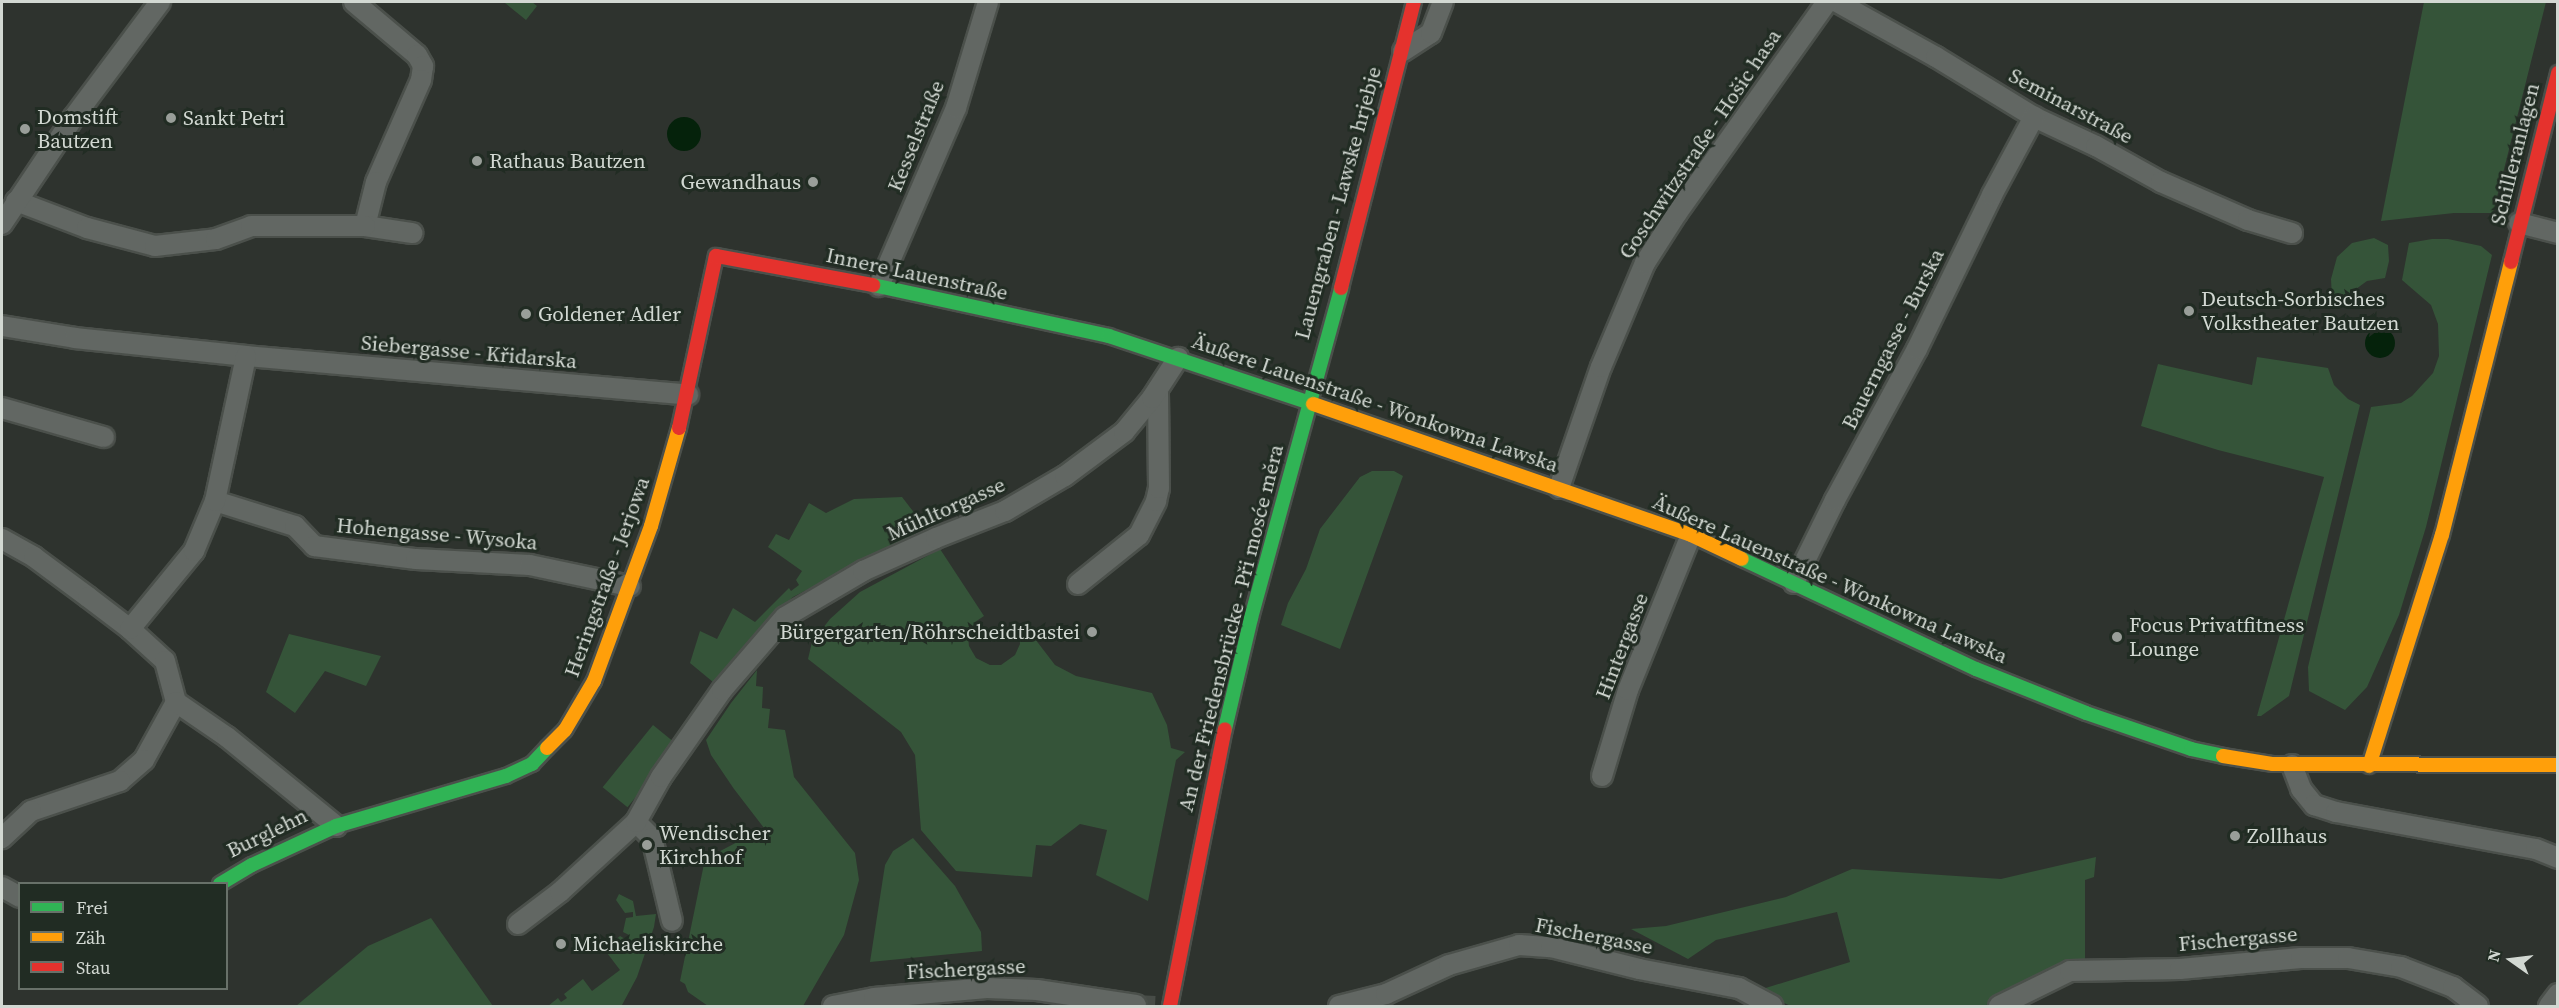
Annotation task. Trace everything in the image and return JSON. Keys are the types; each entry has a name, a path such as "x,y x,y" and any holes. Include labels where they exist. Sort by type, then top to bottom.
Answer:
{"main road":[{"name":"Lauengraben - Lawske hrjebje","path":"1309,402 1403,51 1414,2"},
{"name":"Schilleranlagen","path":"2369,766 2445,525 2558,73"},
{"name":"Innere Lauenstraße","path":"716,256 879,286 1109,336"},
{"name":"Heringstraße - Jerjowa","path":"336,826 506,777 532,764 565,730 594,681 651,526 688,395 716,256"},
{"name":"Äußere Lauenstraße - Wonkowna Lawska","path":"1109,336 1309,402 1691,535 1976,669 2086,713 2191,749 2240,760 2292,765 2369,766 2401,760 2558,765"},
{"name":"An der Friedensbrücke - Při mosće měra","path":"1170,1006 1218,757 1251,618 1309,402"},
{"path":"2396,726 2398,674"},
{"name":"Burglehn","path":"223,882 252,865 336,826"}],"street":[{"path":"2,224 16,201 160,2"},
{"path":"354,2 417,55 423,66 421,80 376,182 365,226"},
{"name":"Kesselstraße","path":"879,286 956,108 988,2"},
{"name":"Lauengraben - Lawske hrjebje","path":"1403,51 1431,33 1443,2"},
{"name":"Goschwitzstraße - Hošic hasa","path":"1559,488 1601,367 1645,263 1677,213 1827,2"},
{"name":"Seminarstraße","path":"1837,2 1936,57 2034,117 2097,146 2161,182 2247,220 2292,232"},
{"name":"Bauerngasse - Burska","path":"1794,583 1835,500 1917,349 1992,195 2034,117"},
{"path":"16,201 87,228 155,246 216,239 251,226 365,226 412,233"},
{"path":"2519,223 2558,232"},
{"name":"Siebergasse - Křidarska","path":"2,326 75,338 246,356 688,395"},
{"path":"130,629 194,551 215,501 246,356"},
{"name":"Mühltorgasse","path":"636,822 661,777 722,690 785,618 863,571 936,538 1005,511 1065,476 1124,432 1158,389 1178,358"},
{"path":"1078,584 1139,535 1156,501 1159,488 1158,389"},
{"path":"2,408 104,437"},
{"name":"Hohengasse - Wysoka","path":"215,501 295,526 314,546 416,559 530,565 630,586"},
{"name":"Hintergasse","path":"1602,776 1629,690 1691,535"},
{"path":"2,539 34,557 130,629 165,661 176,702 227,737 336,826"},
{"path":"2,838 31,812 120,781 144,760 176,702"},
{"path":"2292,765 2301,789 2314,805 2336,812 2536,849 2555,857"},
{"path":"518,924 560,892 636,822 652,838 672,921"},
{"path":"2,887 18,896"},
{"name":"Fischergasse","path":"1339,1006 1386,994 1449,964 1519,945 1551,947 1639,969 1739,988 1773,1006"},
{"name":"Fischergasse","path":"2000,1006 2070,971 2180,969 2301,958 2348,958 2401,967 2453,987 2478,1006"},
{"name":"Fischergasse","path":"833,1006 874,998 987,988 1037,990 1136,1005"},
{"path":"2549,1006 2558,994"}],"shaded area":[{"path":"532,2 537,6 526,20 505,3"},
{"path":"2424,2 2546,2 2493,213 2454,213 2381,221"},
{"path":"684,117 696,122 701,134 696,146 684,151 672,146 667,134 672,122"},
{"path":"2374,238 2388,245 2389,261 2385,278 2367,281 2341,300 2332,299 2331,279 2337,257 2352,243"},
{"path":"2448,239 2481,246 2492,255 2426,527 2399,615 2367,687 2345,710 2309,691 2308,667 2371,407 2401,403 2412,396 2433,373 2439,356 2438,324 2431,305 2402,280 2409,243"},
{"path":"2380,328 2391,332 2395,343 2391,354 2380,358 2369,354 2365,343 2369,332"},
{"path":"2257,357 2328,368 2334,385 2348,399 2360,405 2289,696 2261,716 2257,716 2324,477 2218,450 2141,426 2158,364 2252,385"},
{"path":"1372,471 1394,471 1403,476 1340,649 1281,625 1288,603 1306,569 1320,529 1360,477"},
{"path":"902,497 926,528 793,597 760,627 713,682 690,663 700,631 717,639 733,608 755,622 789,588 791,591 799,585 796,580 802,571 768,547 776,534 789,540 809,503 826,513 854,499"},
{"path":"940,549 984,616 975,622 968,637 969,646 976,658 990,665 1001,665 1015,655 1020,644 1019,634 1032,635 1055,665 1076,676 1152,693 1167,725 1171,748 1185,752 1176,760 1148,901 1096,875 1107,830 1080,824 1051,846 1036,845 1032,877 956,871 921,830 915,755 901,732 808,659 812,642 830,619 860,592"},
{"path":"289,634 381,656 366,686 325,671 295,713 266,692"},
{"path":"757,670 756,686 763,687 762,708 770,709 768,728 785,730 794,777 855,853 859,880 844,935 803,1006 708,1006 688,992 685,984 680,981 705,859 764,828 711,755 706,740"},
{"path":"653,725 678,745 628,807 603,787"},
{"path":"913,838 955,886 981,932 982,951 870,962 885,865 893,851"},
{"path":"2096,857 2094,877 2085,880 2085,962 2007,992 1985,1006 1791,1006 1756,991 1850,962 1837,912 1716,940 1688,959 1631,929 1666,926 1786,897 1852,869 2001,879"},
{"path":"619,894 633,901 636,916 656,914 654,927 637,977 622,1005 548,1006 558,998 561,1002 567,998 564,994 583,979 592,991 620,970 604,949 620,936 627,940 629,935 623,932 626,918 633,917 633,912 625,913 616,900"},
{"path":"431,918 493,1006 296,1006 368,946"}],"tunnel":[{"path":"1136,1005 1155,1006"}],"traffic: fast":[{"path":"873,285 1109,336 1313,404"},
{"path":"1225,729 1251,618 1341,288"},
{"path":"1742,559 1976,669 2086,713 2191,749 2223,756"},
{"path":"223,882 252,865 336,826 506,776 532,764 547,748"}],"traffic: slow":[{"path":"2369,766 2442,535 2511,262"},
{"path":"1313,404 1691,535 1742,559"},
{"path":"547,748 565,730 594,681 651,526 679,428"},
{"path":"2223,756 2273,764 2558,765"}],"traffic: jam":[{"path":"1341,288 1414,2"},
{"path":"2511,262 2558,73"},
{"path":"679,428 716,256 873,285"},
{"path":"1170,1006 1225,729"}],"place":[{"name":"Sankt Petri","path":"171,118"},
{"name":"Domstift Bautzen","path":"25,129"},
{"name":"Rathaus Bautzen","path":"477,161"},
{"name":"Gewandhaus","path":"813,182"},
{"name":"Deutsch-Sorbisches Volkstheater Bautzen","path":"2189,311"},
{"name":"Goldener Adler","path":"526,314"},
{"name":"Bürgergarten/Röhrscheidtbastei","path":"1092,632"},
{"name":"Focus Privatfitness Lounge","path":"2117,637"},
{"name":"Zollhaus","path":"2235,836"},
{"name":"Wendischer Kirchhof","path":"647,845"},
{"name":"Michaeliskirche","path":"561,944"}]}
